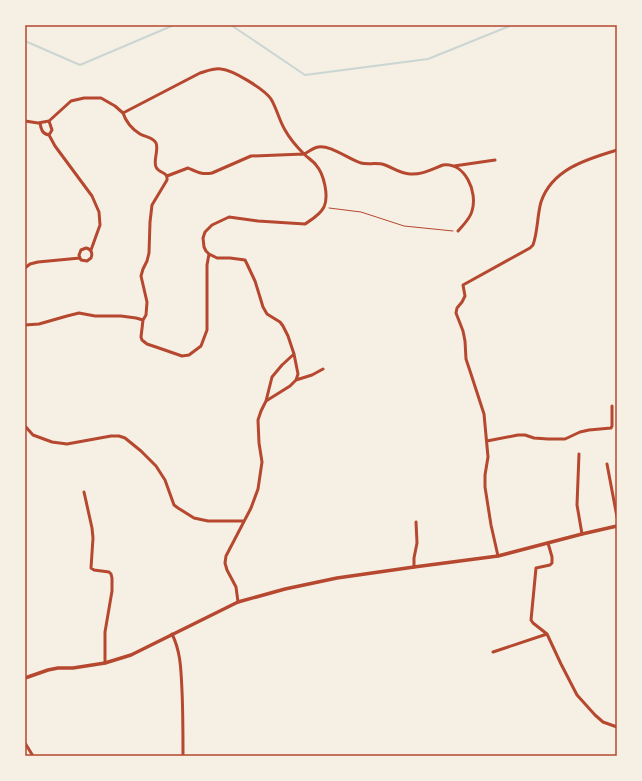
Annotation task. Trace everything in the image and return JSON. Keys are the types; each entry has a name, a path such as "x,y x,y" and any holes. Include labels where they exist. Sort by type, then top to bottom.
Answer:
{"street":[{"path":"124,113 200,73 211,69 220,68 232,71 256,86 270,98 285,130 295,145 317,166 323,177 326,191 324,208 305,224 229,217 212,225 205,232 203,238 204,247 209,254 217,258 245,260 255,281 263,307 267,314 280,322 288,336 294,354 298,374 296,380 290,386 266,400"},
{"path":"25,121 40,123 49,121 71,101 84,98 101,98 124,113 129,124 141,135 150,137 155,141 157,144 155,165 158,170 167,176"},
{"path":"49,121 52,130 49,135"},
{"path":"25,268 30,264 38,262 80,258 84,261 89,260 92,256 91,250 100,225 99,212 92,196 55,146 49,135 42,132 40,123"},
{"path":"167,176 188,168 199,174 207,174 251,156 304,154 318,147 325,147 362,163 384,164 403,173 409,174 417,174 447,164 460,170 466,177 470,184 473,197 470,216 458,231"},
{"path":"498,556 485,487 488,457 484,414 466,359 463,331 456,313 457,308 462,302 464,296 463,284 534,245 541,203 545,192 560,175 581,162 617,150"},
{"path":"454,166 495,160"},
{"path":"167,176 167,180 152,204 149,253 147,261 142,269 141,276 147,302 146,315 143,320 141,337 147,344 182,356 189,355 201,346 207,330 207,265 209,254"},
{"path":"80,258 79,255 81,250 86,248 91,250"},
{"path":"25,325 39,324 79,314 95,316 121,316 143,320"},
{"path":"238,602 236,587 225,563 226,556 251,508 258,489 262,462 258,420 266,400 272,377 294,354"},
{"path":"296,380 312,375 323,369"},
{"path":"487,441 518,435 525,435 534,438 565,439 589,430 611,428 612,406"},
{"path":"25,426 33,435 52,442 67,444 119,436 125,438 156,466 165,480 174,505 178,508 194,518 208,521 244,521"},
{"path":"579,454 577,505 582,534"},
{"path":"607,464 617,517"},
{"path":"84,492 93,538 91,568 94,570 109,572 112,578 112,591 104,640 105,663"},
{"path":"414,567 416,522"},
{"path":"25,678 48,670 105,663 131,655 238,602 285,589 337,578 498,556 617,526"},
{"path":"548,543 552,557 552,564 536,568 531,618 533,623 548,634 577,695 603,722 617,727"},
{"path":"172,634 179,653 181,673 183,706 183,756"},
{"path":"493,652 548,634"},
{"path":"25,743 33,756"}],"path":[{"path":"324,208 361,212 404,226 458,231"}],"waterway":[{"path":"25,41 80,65 174,25"},
{"path":"231,25 305,75 428,59 512,25"}]}
